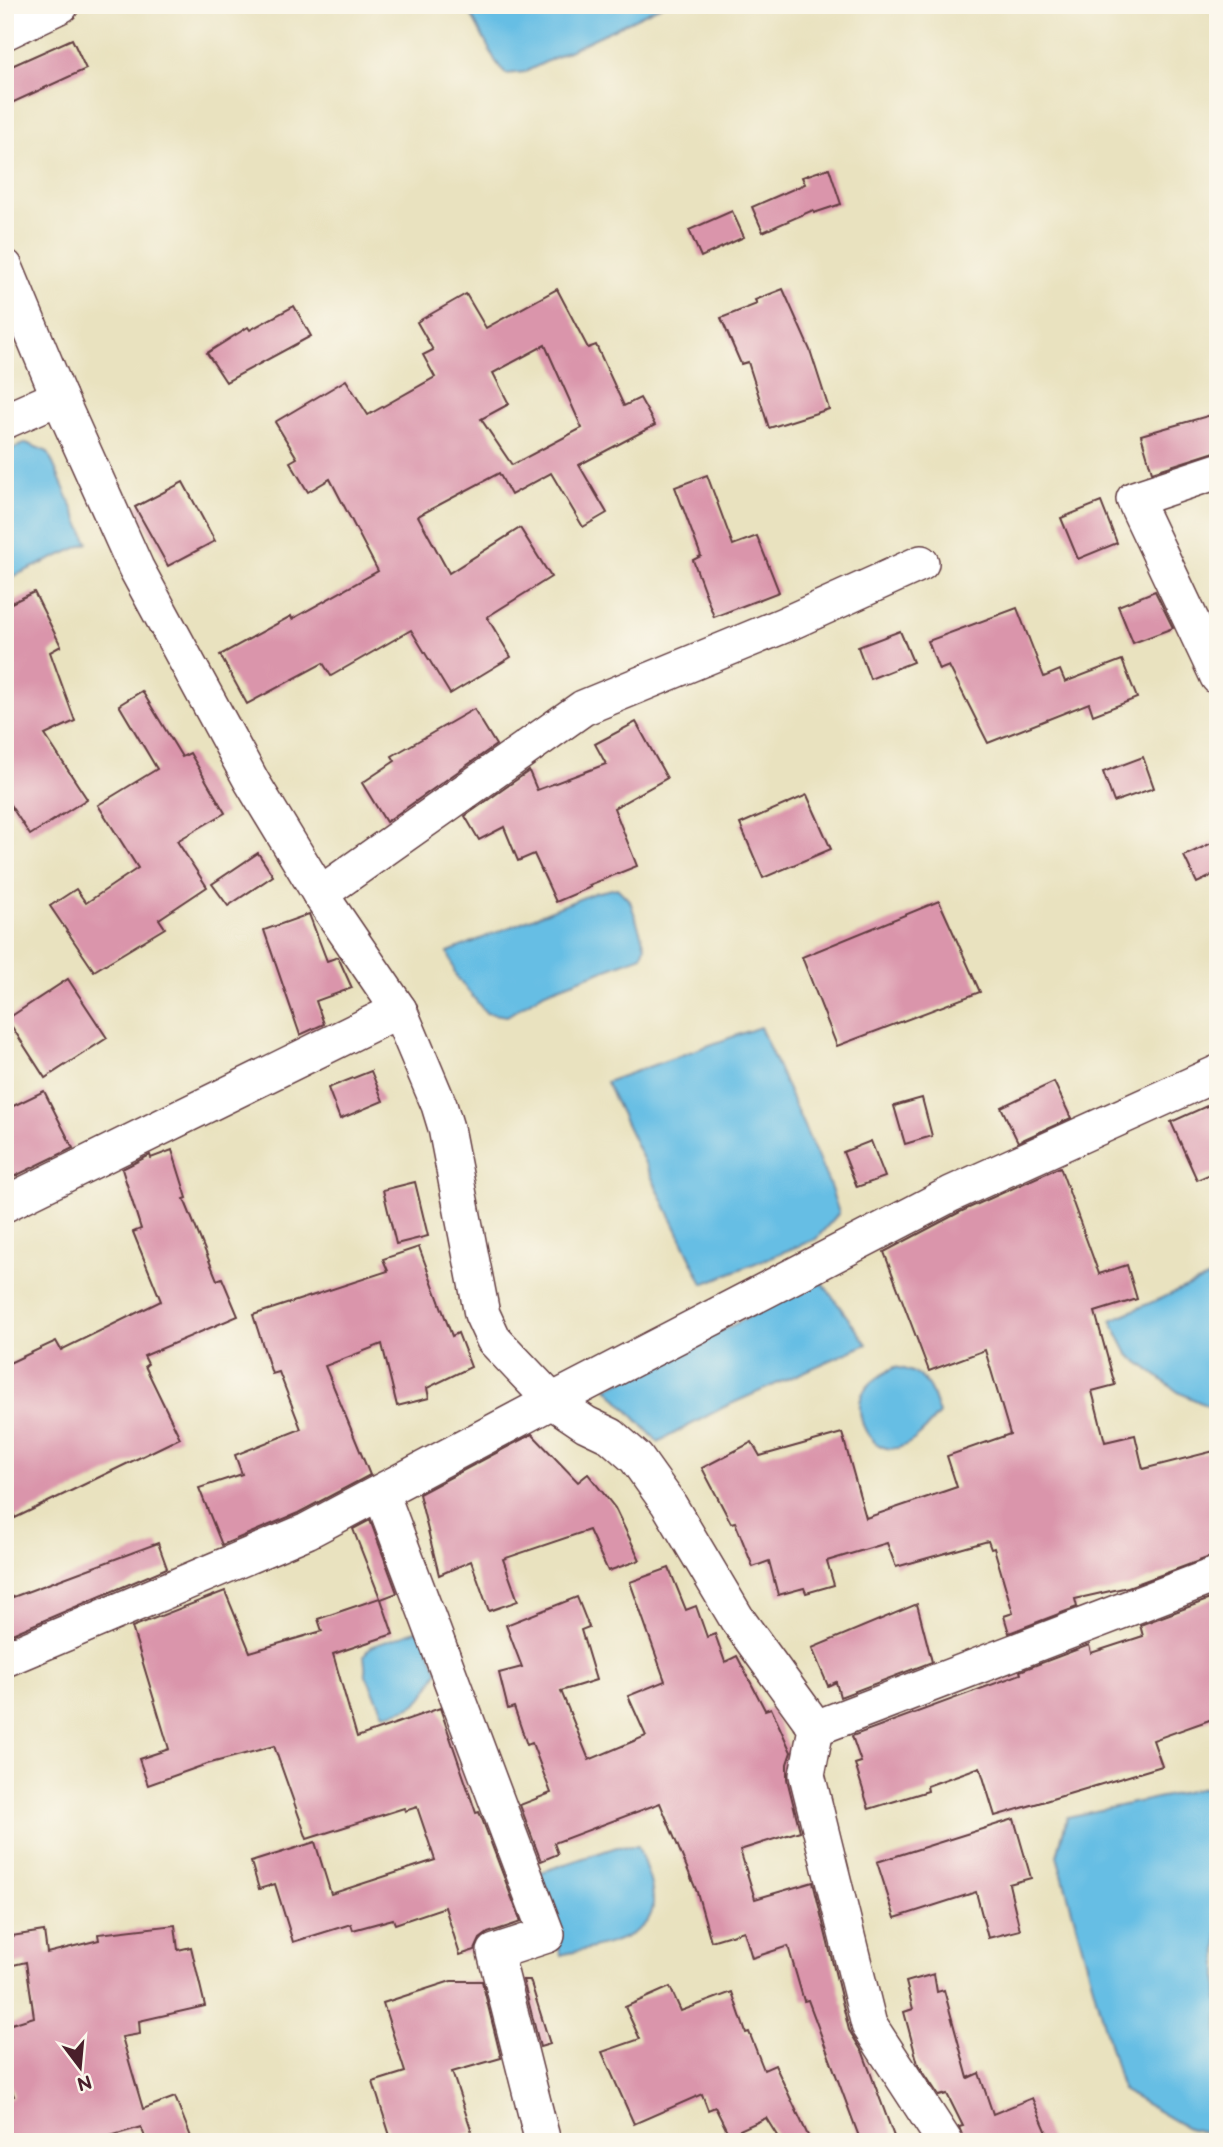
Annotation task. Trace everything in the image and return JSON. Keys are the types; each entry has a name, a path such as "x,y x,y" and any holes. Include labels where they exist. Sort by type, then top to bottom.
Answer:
{"street":[{"path":"5,32 61,5"},
{"path":"5,267 59,397 136,568 252,782 320,894 399,1010 446,1128 482,1314 494,1340 552,1401 586,1424 611,1436 636,1458 668,1503 737,1619 816,1728 807,1774 869,2025 945,2142"},
{"path":"5,421 59,397"},
{"path":"1218,471 1134,499 1218,677"},
{"path":"320,894 583,708 784,625 922,563"},
{"path":"5,1204 399,1010"},
{"path":"5,1659 307,1531 951,1194 1218,1073"},
{"path":"381,1493 547,1935 495,1952 543,2142"},
{"path":"816,1728 1218,1574"}],"water":[{"path":"466,5 663,5 525,72 506,74 496,62"},
{"path":"26,443 48,452 88,543 5,580 5,452"},
{"path":"617,888 630,901 645,946 642,956 545,992 507,1016 486,1013 456,976 448,952 594,893"},
{"path":"760,1027 829,1183 839,1213 816,1239 703,1284 606,1082"},
{"path":"1210,1277 1218,1285 1218,1411 1178,1392 1128,1354 1111,1320"},
{"path":"821,1281 867,1344 724,1407 658,1442 607,1388"},
{"path":"895,1367 914,1373 925,1382 939,1414 914,1440 893,1449 883,1447 868,1435 863,1426 860,1405 868,1386"},
{"path":"421,1629 438,1671 418,1702 405,1709 384,1714 366,1675 364,1655 370,1647"},
{"path":"1218,1785 1218,2135 1187,2128 1122,2090 1057,1856 1067,1817"},
{"path":"638,1846 652,1890 650,1917 631,1935 617,1941 561,1955 535,1874 617,1847"}],"building":[{"path":"72,39 86,69 5,106 5,69"},
{"path":"829,168 841,204 814,213 813,210 763,232 752,207 805,184 802,177"},
{"path":"732,211 744,237 701,257 689,230"},
{"path":"557,289 588,348 596,345 624,406 640,398 655,425 579,465 607,513 583,527 551,473 511,495 499,473 418,516 449,573 520,528 551,577 487,617 511,657 450,694 411,630 331,676 323,663 247,704 220,655 378,571 330,479 308,492 290,462 297,458 275,422 346,380 368,415 435,377 423,355 433,350 417,322 466,294 486,328","holes":["545,345 582,428 512,465 481,419 509,404 493,373"]},
{"path":"783,289 810,350 829,409 769,428 748,362 741,364 721,318 757,304 755,300"},
{"path":"294,306 311,336 226,382 207,353 248,327 250,330"},
{"path":"1218,413 1218,451 1152,472 1141,435"},
{"path":"707,475 733,545 757,536 779,592 714,617 693,560 701,556 675,487"},
{"path":"183,482 215,541 168,566 135,507"},
{"path":"1101,502 1117,543 1078,559 1061,518"},
{"path":"1155,591 1173,628 1133,643 1118,606"},
{"path":"34,592 61,646 50,652 75,721 45,735 87,799 30,835 5,797 5,606"},
{"path":"1017,608 1044,677 1060,670 1065,682 1122,660 1137,698 1093,715 1089,703 988,743 949,666 939,670 928,641"},
{"path":"900,631 913,662 870,679 858,647"},
{"path":"142,691 182,757 190,753 225,813 177,841 207,887 159,919 165,928 94,971 50,906 76,889 86,903 138,868 98,805 157,769 119,705"},
{"path":"474,709 496,745 386,822 362,783 395,761 392,756"},
{"path":"636,722 667,778 614,808 637,866 589,885 591,887 556,902 534,854 518,861 504,827 479,840 465,816 529,771 537,790 606,764 595,744"},
{"path":"1143,757 1154,788 1114,802 1103,772"},
{"path":"807,795 831,849 763,878 740,824"},
{"path":"1218,840 1218,873 1197,883 1184,856"},
{"path":"258,853 273,876 228,906 212,884"},
{"path":"939,901 980,992 837,1046 802,957"},
{"path":"309,914 327,961 338,957 352,988 316,1001 324,1024 300,1035 264,930"},
{"path":"68,979 107,1038 45,1078 7,1019"},
{"path":"371,1071 383,1101 340,1119 328,1088"},
{"path":"1054,1082 1071,1118 1018,1142 1001,1107"},
{"path":"44,1091 73,1148 5,1181 5,1110"},
{"path":"922,1098 932,1136 905,1144 894,1106"},
{"path":"1218,1101 1218,1171 1197,1180 1171,1122"},
{"path":"871,1141 885,1177 857,1187 843,1152"},
{"path":"172,1150 187,1198 184,1199 217,1280 222,1278 238,1316 144,1356 148,1364 145,1366 180,1438 15,1518 5,1488 5,1365 56,1341 61,1350 161,1301 133,1232 141,1229 122,1169 150,1155 151,1158"},
{"path":"1060,1167 1099,1274 1127,1265 1137,1299 1095,1312 1115,1385 1092,1391 1105,1442 1135,1435 1143,1469 1218,1450 1218,1554 1128,1587 1075,1599 1077,1607 1009,1633 1004,1616 1013,1613 994,1548 991,1549 988,1541 896,1567 887,1543 827,1561 834,1585 806,1593 804,1588 778,1595 769,1561 753,1567 735,1522 731,1523 702,1468 752,1442 760,1456 842,1433 866,1518 957,1487 947,1456 1010,1434 985,1350 929,1371 884,1252 960,1212"},
{"path":"415,1182 428,1236 396,1244 383,1190"},
{"path":"419,1247 452,1336 458,1333 471,1367 427,1388 429,1398 397,1406 382,1344 325,1366 370,1475 298,1513 222,1545 199,1488 242,1474 235,1455 301,1429 279,1372 272,1374 253,1315 388,1271 383,1259"},
{"path":"532,1434 578,1482 588,1474 615,1508 640,1560 608,1571 589,1530 503,1559 518,1601 489,1611 471,1561 439,1575 419,1494"},
{"path":"370,1520 397,1593 381,1599 393,1634 333,1654 357,1737 440,1708 476,1813 479,1812 482,1819 521,1922 488,1933 480,1939 475,1950 460,1955 445,1907 395,1924 393,1919 353,1930 351,1924 293,1942 275,1884 259,1889 251,1862 315,1842 331,1894 435,1860 417,1807 405,1811 404,1808 307,1839 274,1746 207,1764 148,1785 139,1759 169,1749 132,1627 225,1591 250,1652 322,1631 318,1619 380,1598 353,1529"},
{"path":"158,1543 167,1568 5,1637 5,1600"},
{"path":"669,1568 686,1610 696,1606 707,1637 715,1634 725,1662 737,1656 765,1710 771,1708 791,1752 787,1764 787,1779 800,1831 740,1850 755,1899 813,1882 849,2030 863,2053 896,2142 861,2142 808,2000 804,2001 788,1946 752,1958 744,1931 711,1941 697,1892 660,1803 554,1843 558,1854 541,1861 520,1805 551,1793 532,1743 527,1745 514,1707 508,1709 499,1673 522,1667 506,1625 577,1597 589,1627 581,1630 596,1680 561,1691 589,1760 646,1736 628,1696 665,1681 630,1582"},
{"path":"1218,1596 1218,1717 1153,1740 1162,1766 995,1816 980,1767 927,1786 928,1791 869,1809 855,1764 861,1762 852,1736 1021,1674 1020,1671 1089,1645 1091,1653 1143,1636 1140,1625"},
{"path":"917,1604 932,1662 840,1697 836,1682 828,1686 812,1648"},
{"path":"1014,1819 1031,1878 1009,1884 1020,1930 988,1938 976,1892 895,1918 877,1862"},
{"path":"175,1925 178,1950 191,1947 205,2006 139,2021 140,2034 122,2037 143,2109 175,2097 193,2142 147,2142 141,2127 90,2142 5,2142 5,2099 14,2096 5,2069 5,2026 34,2017 26,1962 5,1967 5,1937 44,1931 47,1953 99,1940 98,1934"},
{"path":"934,1974 937,1992 944,1990 968,2078 979,2073 993,2114 1032,2098 1051,2142 965,2142 959,2127 963,2126 947,2094 939,2096 918,2064 904,2012 913,2009 906,1982"},
{"path":"523,1980 530,1980 550,2044 540,2047"},
{"path":"451,1981 482,1981 501,2058 452,2072 472,2132 441,2142 392,2142 373,2082 405,2072 383,2003"},
{"path":"670,1987 681,2011 732,1992 746,2033 749,2032 764,2070 775,2065 811,2142 781,2142 766,2118 729,2135 715,2107 708,2110 702,2094 634,2124 602,2052 640,2039 625,2007"}]}
